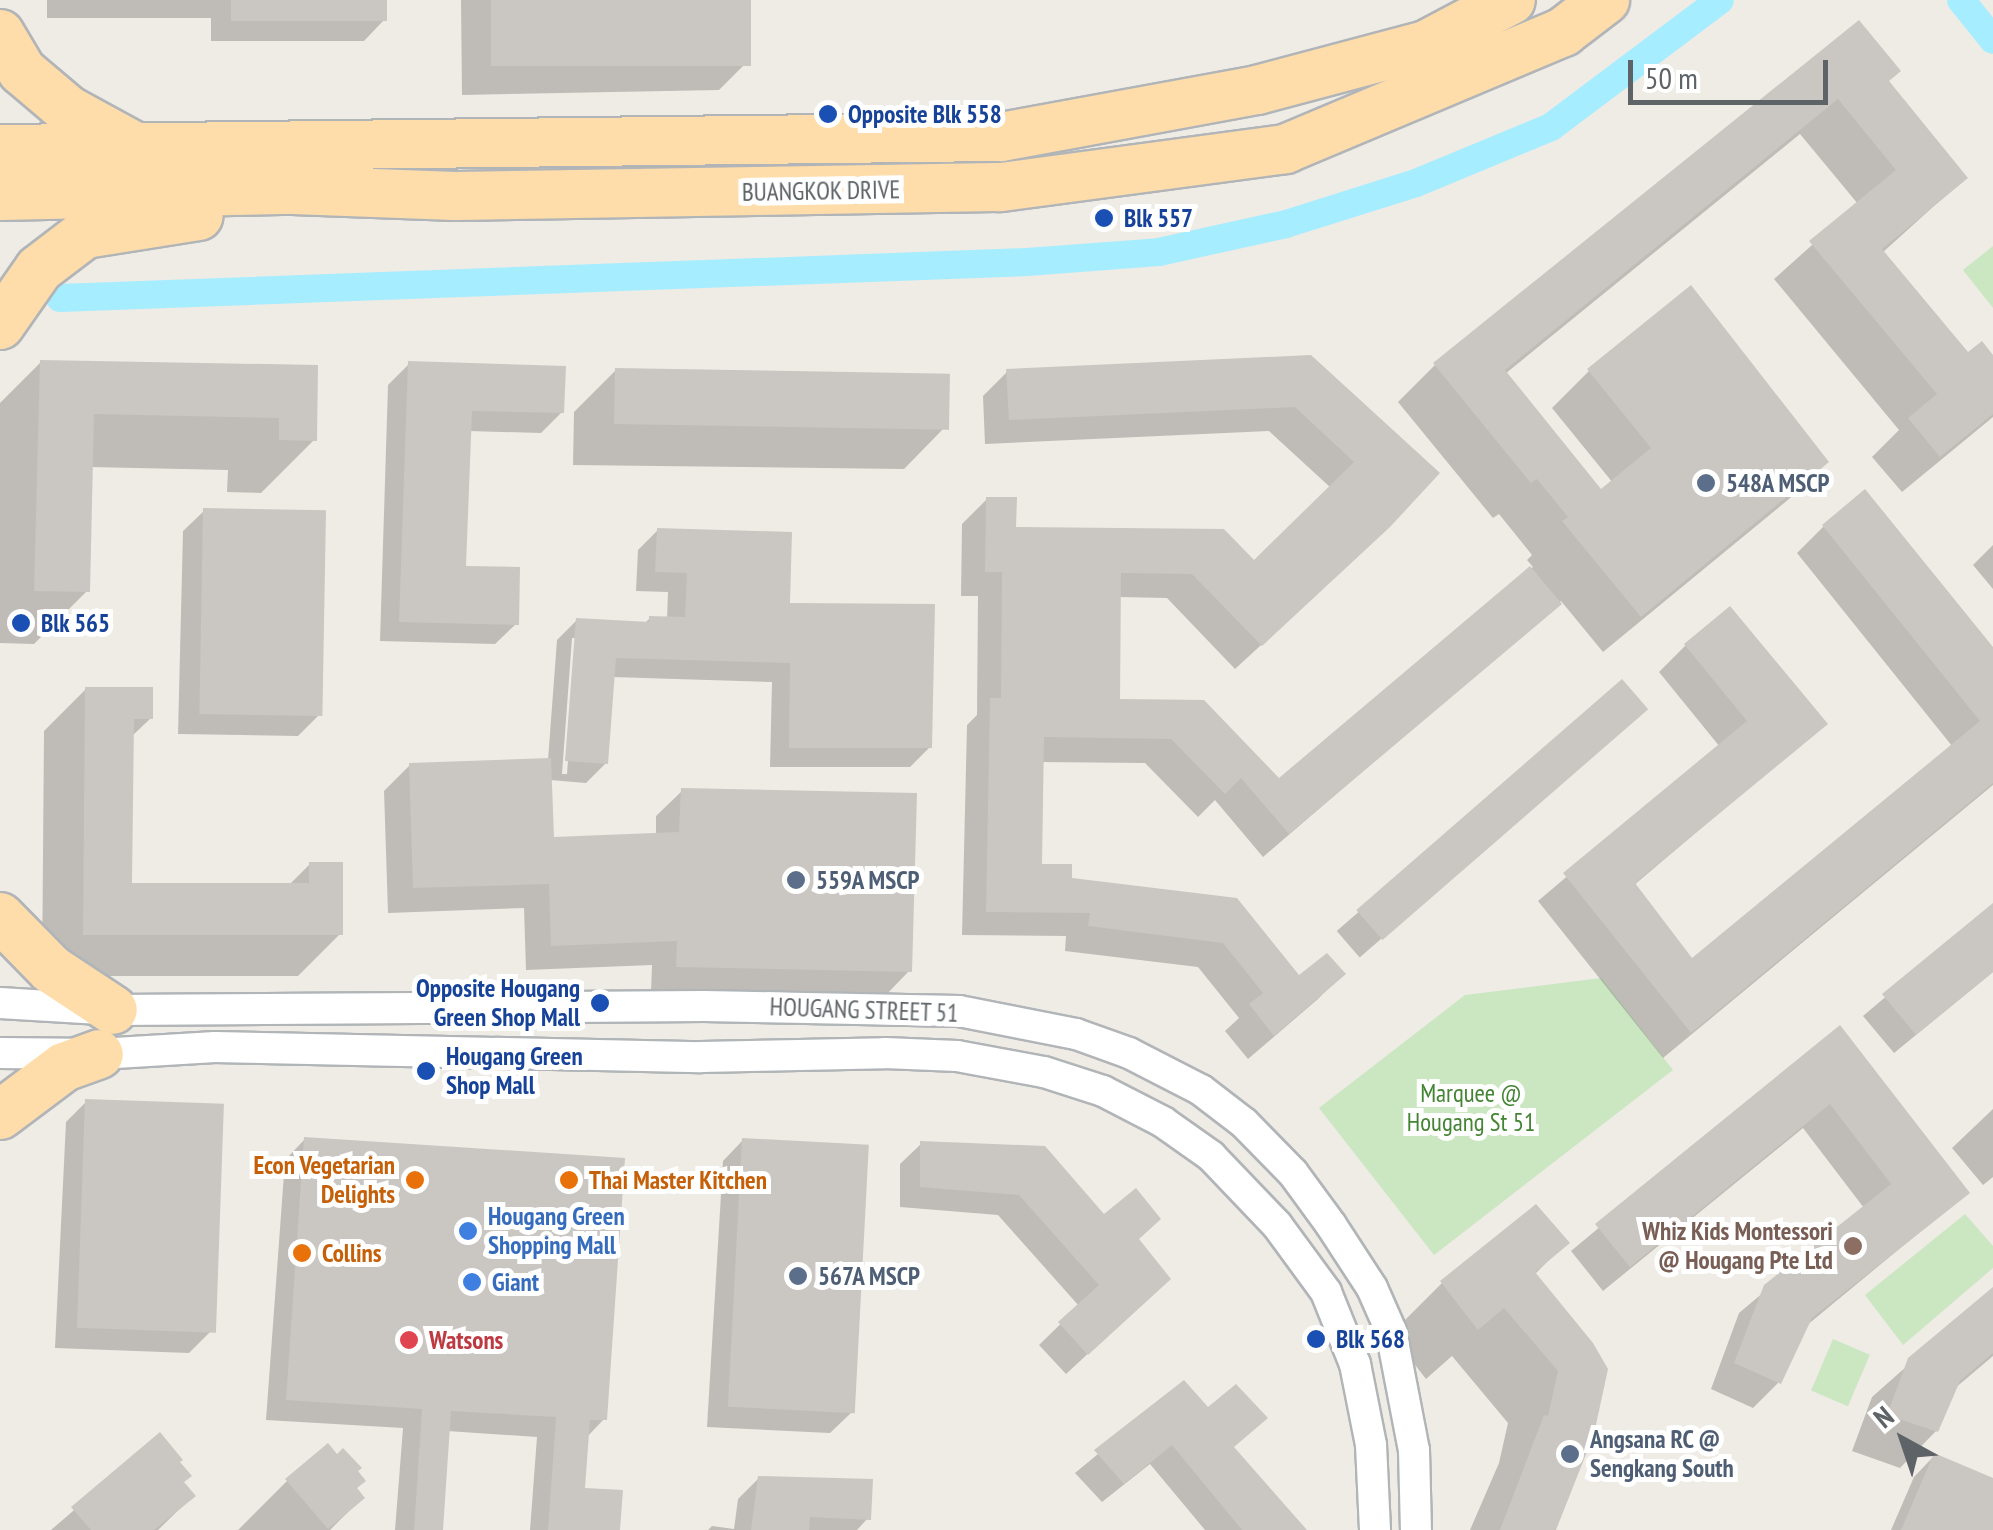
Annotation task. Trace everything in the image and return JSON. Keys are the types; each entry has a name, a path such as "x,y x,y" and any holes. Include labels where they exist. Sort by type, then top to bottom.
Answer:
{"main road":[{"name":"BUANGKOK DRIVE","path":"0,149 130,144 1000,138 1295,80 1426,44 1511,0"},
{"name":"BUANGKOK DRIVE","path":"0,196 294,190 475,196 1001,188 1285,149 1563,32 1605,0"},
{"path":"0,34 22,71 68,110 130,144"},
{"path":"0,325 39,268 84,234 240,208 294,190"},
{"path":"0,917 51,969 113,1010"},
{"path":"0,1115 64,1067 100,1054"}],"street":[{"name":"HOUGANG STREET 51","path":"0,1003 113,1010 704,1006 959,1011 1076,1034 1128,1053 1201,1090 1244,1123 1293,1173 1372,1288 1391,1331 1414,1450 1416,1530"},
{"name":"HOUGANG STREET 51","path":"0,1053 100,1054 215,1048 701,1057 884,1053 975,1060 1044,1072 1103,1091 1163,1122 1211,1156 1277,1224 1326,1292 1355,1364 1370,1445 1375,1530"}],"green space":[{"path":"1993,246 1993,308 1963,270"},
{"name":"Marquee @ Hougang St 51","path":"1601,978 1673,1070 1434,1255 1319,1108 1465,995"},
{"path":"1965,1214 1993,1246 1993,1268 1903,1345 1865,1295"},
{"path":"1833,1339 1870,1355 1848,1406 1811,1391"}],"building":[{"path":"231,0 387,0 387,21 231,21"},
{"path":"491,0 751,0 751,66 491,66"},
{"path":"1859,20 1901,71 1889,81 1968,178 1882,249 1968,352 1982,341 1993,355 1993,414 1940,457 1908,418 1937,394 1809,241 1896,170 1838,99 1505,370 1601,489 1651,448 1587,369 1691,285 1829,462 1641,617 1562,521 1568,517 1537,479 1531,483 1433,363"},
{"path":"1311,355 1440,473 1390,527 1262,646 1192,574 1121,573 1120,699 1204,700 1279,778 1530,566 1562,604 1289,834 1241,778 1225,794 1171,739 1044,737 1042,864 1072,864 1072,878 1237,898 1299,975 1327,953 1346,974 1274,1036 1249,1004 1263,993 1223,943 1088,926 1090,913 986,912 990,698 1001,698 1002,572 985,572 986,497 1017,497 1016,527 1224,529 1254,560 1354,462 1295,407 1009,420 1006,369"},
{"path":"40,360 318,365 317,441 279,440 279,418 94,414 90,592 34,591"},
{"path":"408,361 566,366 564,413 472,411 466,566 520,567 519,625 399,622"},
{"path":"615,368 950,374 949,430 614,424"},
{"path":"1865,489 1993,647 1993,783 1691,1033 1563,873 1747,721 1684,644 1730,606 1828,724 1635,883 1692,958 1980,721 1822,525"},
{"path":"203,508 326,510 322,716 199,714"},
{"path":"657,528 792,532 790,603 935,604 932,748 789,748 790,663 616,658 608,764 565,761 576,618 649,622 649,616 685,617 687,573 655,572"},
{"path":"1622,679 1648,709 1383,940 1356,910"},
{"path":"85,687 153,687 153,719 134,719 132,883 309,883 309,862 343,862 343,935 83,935"},
{"path":"551,758 554,837 679,832 681,788 917,793 912,972 676,967 677,941 551,946 549,884 413,888 409,763"},
{"path":"1993,903 1993,972 1916,1035 1882,994"},
{"path":"1840,1025 1970,1193 1812,1318 1781,1384 1734,1363 1764,1285 1891,1184 1830,1104 1630,1267 1595,1224"},
{"path":"85,1099 224,1104 216,1333 77,1328"},
{"name":"Hougang Green Shopping Mall","path":"304,1137 625,1158 607,1420 590,1420 585,1488 623,1490 620,1530 548,1530 556,1417 451,1411 443,1530 414,1530 422,1409 286,1400"},
{"name":"567A MSCP","path":"742,1138 869,1145 855,1413 728,1407"},
{"path":"920,1141 1045,1146 1104,1214 1136,1188 1161,1219 1139,1239 1171,1279 1088,1355 1058,1322 1099,1285 1019,1195 920,1187"},
{"path":"1536,1204 1570,1243 1535,1272 1593,1343 1608,1369 1594,1434 1556,1530 1500,1530 1544,1415 1548,1416 1558,1371 1504,1308 1478,1330 1440,1281"},
{"path":"1993,1287 1993,1353 1960,1381 1938,1432 1887,1415 1908,1358"},
{"path":"1184,1380 1208,1407 1236,1384 1268,1418 1234,1447 1307,1530 1242,1530 1172,1445 1124,1484 1094,1450"},
{"path":"160,1432 192,1476 184,1482 196,1496 154,1530 91,1530 71,1507"},
{"path":"328,1443 337,1454 343,1448 362,1468 358,1471 366,1481 357,1488 365,1498 328,1529 285,1479"},
{"path":"1934,1453 1993,1478 1993,1530 1901,1530"},
{"path":"758,1476 873,1479 871,1520 810,1517 809,1530 751,1530"}],"waterway":[{"path":"60,298 1027,262 1159,252 1286,224 1416,183 1551,127 1720,0"},
{"path":"1961,0 1993,40"}],"place":[{"name":"Opposite Blk 558","path":"828,114"},
{"name":"Blk 557","path":"1104,218"},
{"name":"548A MSCP","path":"1706,483"},
{"name":"Blk 565","path":"21,623"},
{"name":"559A MSCP","path":"796,880"},
{"name":"Opposite Hougang Green Shop Mall","path":"600,1003"},
{"name":"Hougang Green Shop Mall","path":"426,1071"},
{"name":"Econ Vegetarian Delights","path":"415,1180"},
{"name":"Thai Master Kitchen","path":"569,1180"},
{"name":"Hougang Green Shopping Mall","path":"468,1231"},
{"name":"Whiz Kids Montessori @ Hougang Pte Ltd","path":"1853,1246"},
{"name":"Collins","path":"302,1253"},
{"name":"567A MSCP","path":"798,1276"},
{"name":"Giant","path":"472,1282"},
{"name":"Blk 568","path":"1316,1339"},
{"name":"Watsons","path":"409,1340"},
{"name":"Angsana RC @ Sengkang South","path":"1570,1454"}]}
